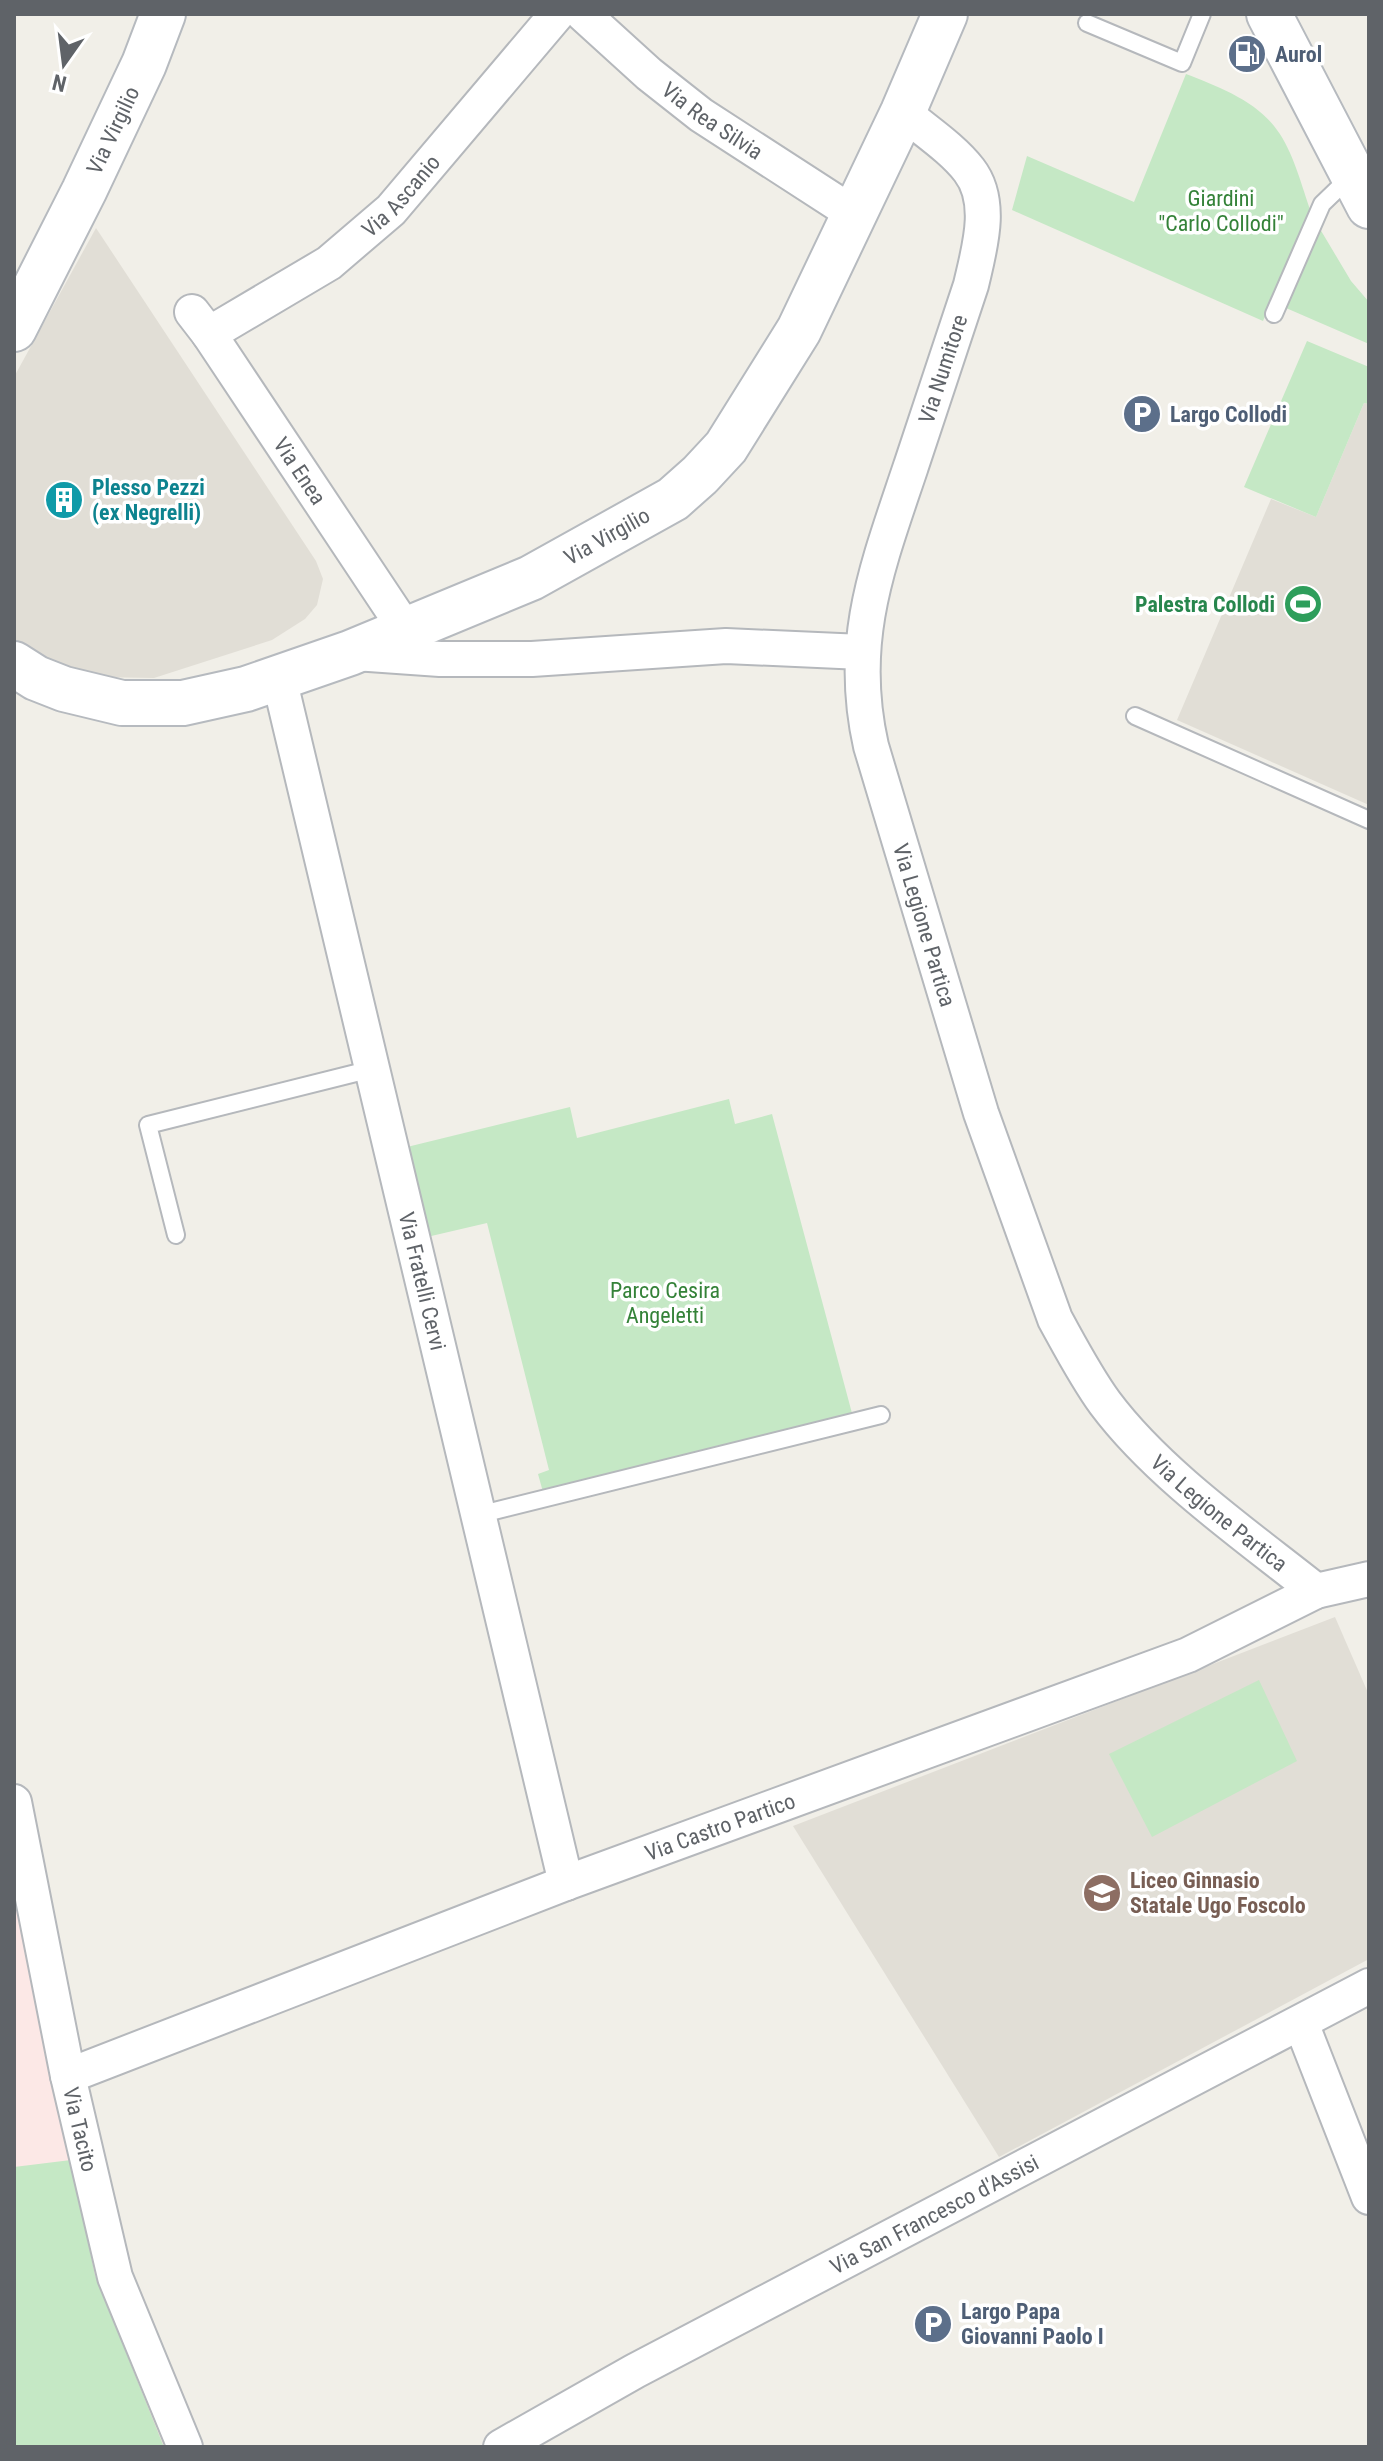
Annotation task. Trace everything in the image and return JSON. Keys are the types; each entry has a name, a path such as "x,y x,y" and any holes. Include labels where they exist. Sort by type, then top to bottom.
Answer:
{"street":[{"name":"Via Virgilio","path":"14,329 144,64 163,14"},
{"name":"Via Ascanio","path":"200,323 329,263 391,210 557,14"},
{"name":"Via Rea Silvia","path":"583,14 639,66 701,115 749,149 854,214"},
{"name":"Via Virgilio","path":"14,664 36,678 64,689 122,703 183,703 246,689 350,653 531,578 647,514 687,488 732,439 799,330 903,112 945,14"},
{"path":"1269,14 1360,191"},
{"path":"1298,14 1299,46 1309,92"},
{"name":"Via Numitore","path":"862,652 868,600 876,571 971,285 981,242 982,206 973,176 968,168 903,112"},
{"name":"Via Enea","path":"200,323 406,630"},
{"path":"350,653 455,659 532,659 711,647 862,652"},
{"name":"Via Legione Partica","path":"862,652 863,704 871,746 981,1113 1055,1319 1088,1378 1138,1440 1201,1499 1316,1591"},
{"name":"Via Fratelli Cervi","path":"279,678 566,1883"},
{"name":"Via Castro Partico","path":"68,2076 566,1883 1188,1655 1316,1591 1369,1579"},
{"name":"Via Tacito","path":"14,1802 68,2076 115,2277 185,2447"},
{"name":"Via San Francesco d'Assisi","path":"501,2447 635,2371 1369,1986"},
{"path":"1301,2023 1369,2197"}],"lane":[{"path":"1087,23 1182,63 1202,14"},
{"path":"1274,314 1322,204 1360,191"},
{"path":"1135,716 1369,820"},
{"path":"176,1235 148,1125 372,1069"},
{"path":"478,1515 881,1415"}],"shaded area":[{"path":"96,228 316,561 323,579 317,605 305,619 272,640 154,678 96,677 14,652 14,377"},
{"name":"Palestra Collodi","path":"1364,403 1369,404 1369,805 1177,720 1271,499 1316,517"},
{"name":"Liceo Ginnasio Statale Ugo Foscolo","path":"1335,1617 1369,1695 1369,1959 999,2157 793,1826"},
{"path":"14,1872 170,2447 14,2447"}],"green space":[{"name":"Giardini \"Carlo Collodi\"","path":"1186,74 1236,96 1269,120 1288,148 1311,212 1263,321 1012,210 1027,156 1134,202"},
{"path":"1320,229 1351,281 1369,302 1369,344 1286,308"},
{"path":"1307,341 1369,367 1369,404 1364,403 1316,517 1244,487"},
{"name":"Parco Cesira Angeletti","path":"729,1099 735,1124 772,1114 853,1417 543,1492 538,1474 549,1470 487,1223 427,1237 407,1147 570,1107 577,1138"},
{"path":"1259,1680 1297,1761 1152,1837 1109,1754"},
{"path":"71,2160 95,2275 164,2447 14,2447 14,2167"}],"place":[{"name":"Aurol","path":"1247,54"},
{"name":"Largo Collodi","path":"1142,414"},
{"name":"Plesso Pezzi (ex Negrelli)","path":"64,500"},
{"name":"Palestra Collodi","path":"1303,604"},
{"name":"Liceo Ginnasio Statale Ugo Foscolo","path":"1102,1893"},
{"name":"Largo Papa Giovanni Paolo I","path":"933,2324"}]}
